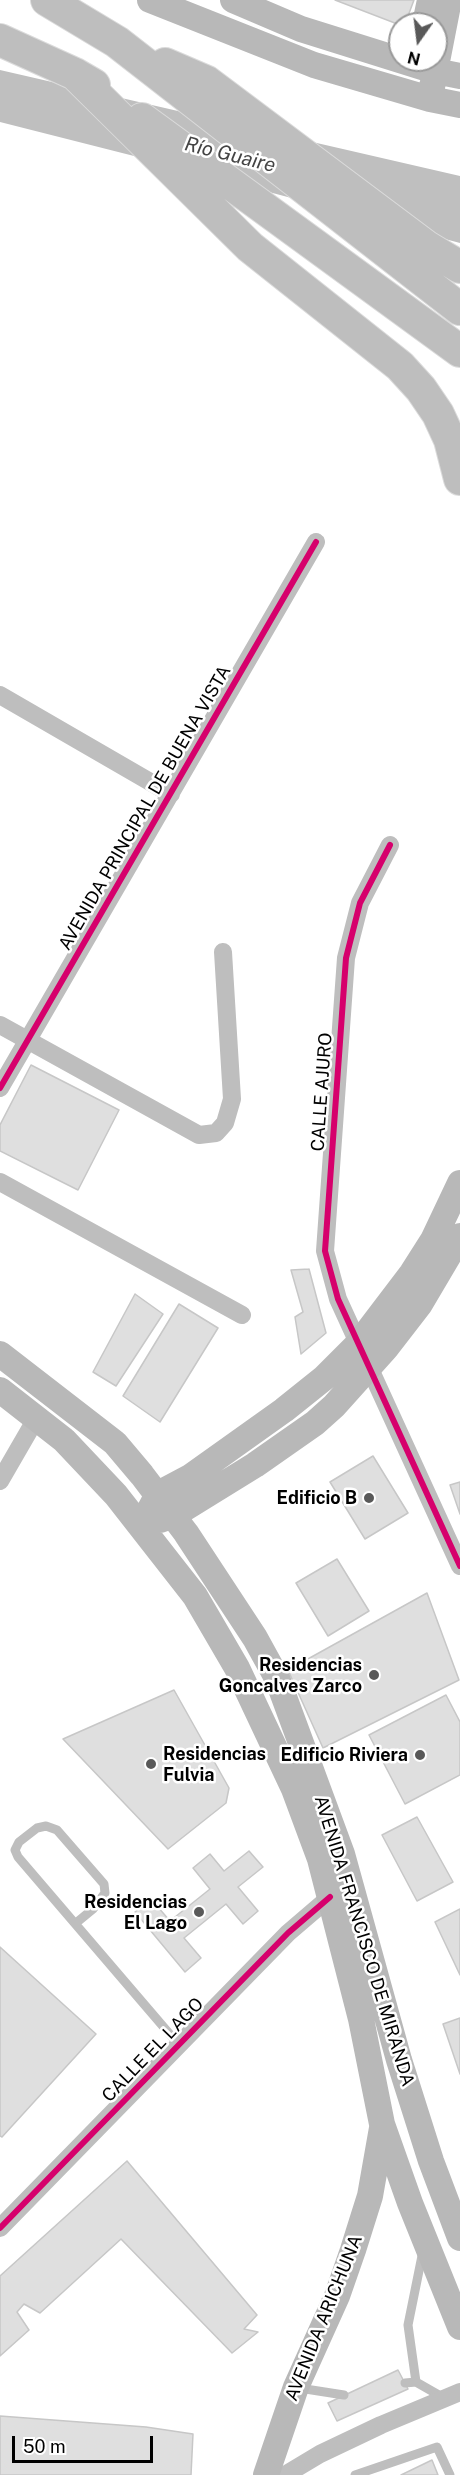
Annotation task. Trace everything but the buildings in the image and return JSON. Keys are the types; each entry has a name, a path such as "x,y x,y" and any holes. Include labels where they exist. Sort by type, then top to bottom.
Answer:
{"highway":[{"path":"47,0 199,90 427,247 460,267"},
{"path":"0,40 88,84 278,218 460,351"},
{"path":"88,84 250,247 400,366 421,389 438,414 450,440 460,479"},
{"path":"199,90 367,238 460,309"}],"street":[{"path":"150,0 350,77 460,105"},
{"path":"233,0 301,29 388,55"},
{"path":"437,10 460,59"},
{"path":"369,51 388,49"},
{"path":"350,77 367,71 413,78 424,72"},
{"path":"430,99 433,72"},
{"name":"AVENIDA PRINCIPAL DE BUENA VISTA","path":"0,1088 316,542"},
{"path":"0,695 171,794"},
{"name":"CALLE AJURO","path":"390,845 360,903 346,958 325,1251 338,1299 460,1566"},
{"path":"0,1025 200,1136 216,1133 225,1123 232,1099 223,952"},
{"path":"0,1182 242,1315"},
{"path":"140,1527 174,1515 255,1465 315,1423 364,1355 433,1240 460,1183"},
{"path":"140,1527 158,1494 189,1477 284,1410 324,1378 364,1355 420,1304 460,1236"},
{"name":"AVENIDA FRANCISCO DE MIRANDA","path":"0,1354 115,1443 174,1515 255,1638 277,1678 342,1854 399,2060 431,2161 460,2238"},
{"name":"AVENIDA FRANCISCO DE MIRANDA","path":"0,1390 64,1440 116,1495 195,1596 237,1668 294,1789 320,1859 362,2019 382,2124 424,2241 460,2327"},
{"path":"0,1481 37,1417"},
{"name":"CALLE EL LAGO","path":"0,2228 288,1933 330,1897"},
{"name":"AVENIDA ARICHUNA","path":"266,2475 278,2433 315,2341 337,2296 353,2250 370,2196 382,2124"},
{"path":"285,2475 320,2454 453,2395"}],"lane":[{"path":"76,1923 93,1909 105,1893 104,1884 57,1830 46,1826 37,1828 20,1842 15,1850 18,1857 179,2045"},
{"path":"416,2382 408,2325 424,2241"},
{"path":"405,2383 416,2382 453,2395"},
{"path":"296,2387 344,2395"},
{"path":"355,2475 437,2447 450,2475"}],"water":[{"name":"Río Guaire","path":"0,70 460,176 460,243 0,122"}],"cycle path":[{"path":"0,1088 316,542"},
{"path":"390,845 360,903 346,958 325,1251 338,1299 460,1566"},
{"path":"0,2228 288,1933 330,1897"}],"place":[{"name":"Edificio B","path":"369,1498"},
{"name":"Residencias Goncalves Zarco","path":"374,1675"},
{"name":"Edificio Riviera","path":"420,1755"},
{"name":"Residencias Fulvia","path":"151,1764"},
{"name":"Residencias El Lago","path":"199,1912"}]}
